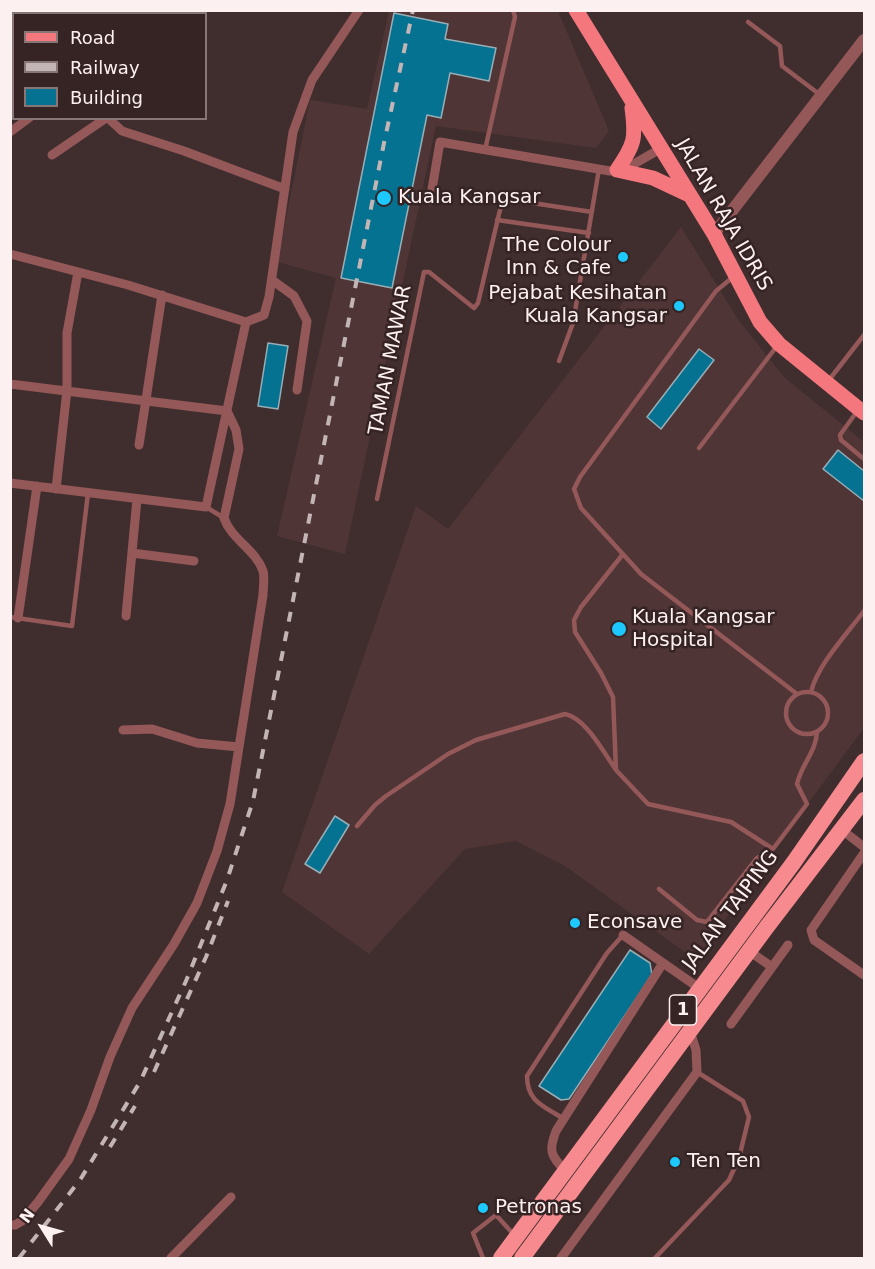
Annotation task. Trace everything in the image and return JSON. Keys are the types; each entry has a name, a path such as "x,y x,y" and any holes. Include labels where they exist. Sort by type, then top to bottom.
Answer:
{"highway":[{"name":"JALAN TAIPING","path":"501,1258 794,862 864,761"},
{"name":"JALAN TAIPING","path":"522,1258 864,800"},
{"path":"794,862 828,834 842,830"}],"main road":[{"name":"JALAN RAJA IDRIS","path":"576,10 714,234 760,322 779,344 862,411"},
{"path":"631,100 635,132 630,151 617,170 653,177 689,195"}],"street":[{"path":"10,254 162,295 246,322 264,315 272,280 293,132 312,80 359,10"},
{"path":"714,234 864,40"},
{"path":"10,132 26,120"},
{"path":"51,155 104,120"},
{"path":"109,120 122,131 184,151 285,189"},
{"path":"430,201 441,142 599,169 617,170 627,168 660,149"},
{"path":"56,489 67,390 67,333 78,272"},
{"path":"272,280 294,296 307,321 297,390"},
{"path":"139,445 162,295"},
{"path":"10,483 206,507 246,322"},
{"path":"10,384 227,411"},
{"path":"10,1225 22,1221 69,1159 132,1008 174,944 197,903 217,851 230,804 263,595 263,573 256,559 226,525 224,518 239,449 236,430 227,411"},
{"path":"14,617 37,486"},
{"path":"126,616 137,499"},
{"path":"132,553 194,561"},
{"path":"123,730 152,729 197,742 239,747"},
{"path":"842,830 864,847"},
{"path":"864,853 811,930 814,940 864,975"},
{"path":"623,935 699,988"},
{"path":"731,1024 788,945"},
{"path":"749,951 772,967"},
{"path":"565,1172 553,1157 550,1147 556,1131 663,963"},
{"path":"561,1258 697,1072 696,1050 690,1031"},
{"path":"171,1258 231,1197"}],"lane":[{"path":"485,150 515,17 513,10"},
{"path":"748,22 780,45 782,66 821,96"},
{"path":"558,361 573,323 599,169"},
{"name":"TAMAN MAWAR","path":"377,499 424,272 429,272 474,308 478,303 497,220 506,199 592,212"},
{"path":"497,220 589,233"},
{"path":"735,275 716,291 580,477 574,489 581,508 641,574 797,694"},
{"path":"827,382 864,335"},
{"path":"699,448 779,344"},
{"path":"862,411 840,435 841,440 864,459"},
{"path":"14,617 72,626 88,493"},
{"path":"206,507 224,518"},
{"path":"616,770 613,697 575,632 574,620 581,607 622,554"},
{"path":"810,692 821,669 864,611"},
{"path":"659,889 696,920 707,922 757,858 774,849 807,804 796,784 799,774 812,753 817,732 826,722 828,710 822,698 810,692 797,694 787,706 788,724 798,733 817,732"},
{"path":"357,826 380,800 448,754 476,740 565,714 572,716 585,726 616,770 648,804 731,822 774,849"},
{"path":"564,1119 532,1097 527,1089 527,1076 607,953 623,935"},
{"path":"655,1258 729,1180 739,1158 749,1117 743,1101 697,1072"},
{"path":"483,1258 473,1233 496,1215 517,1238"}],"shaded area":[{"path":"389,11 558,11 609,131 596,148 436,126 345,554 277,536 336,278 277,262 310,100 367,109"},
{"name":"Kuala Kangsar Hospital","path":"681,227 739,321 785,378 864,442 864,728 696,960 565,866 516,841 465,849 369,954 282,892 416,506 448,529"}],"building":[{"name":"Kuala Kangsar","path":"394,13 448,24 445,39 496,48 489,81 450,73 441,118 427,115 392,288 341,278"},
{"path":"268,343 288,346 278,409 258,406"},
{"path":"699,349 714,360 661,429 647,417"},
{"path":"838,450 864,471 864,501 823,469"},
{"path":"335,816 349,825 320,873 305,864"},
{"path":"630,950 650,963 652,975 569,1099 561,1100 539,1086"}],"railway":[{"path":"19,1258 80,1180 140,1082 186,981 227,880 253,801 384,143 413,10"},
{"path":"154,1072 206,957 228,901"},
{"path":"110,1147 135,1106"}],"place":[{"name":"Kuala Kangsar","path":"384,198"},
{"name":"The Colour Inn & Cafe","path":"623,257"},
{"name":"Pejabat Kesihatan Kuala Kangsar","path":"679,306"},
{"name":"Kuala Kangsar Hospital","path":"619,629"},
{"name":"Econsave","path":"575,923"},
{"name":"Ten Ten","path":"675,1162"},
{"name":"Petronas","path":"483,1208"}]}
